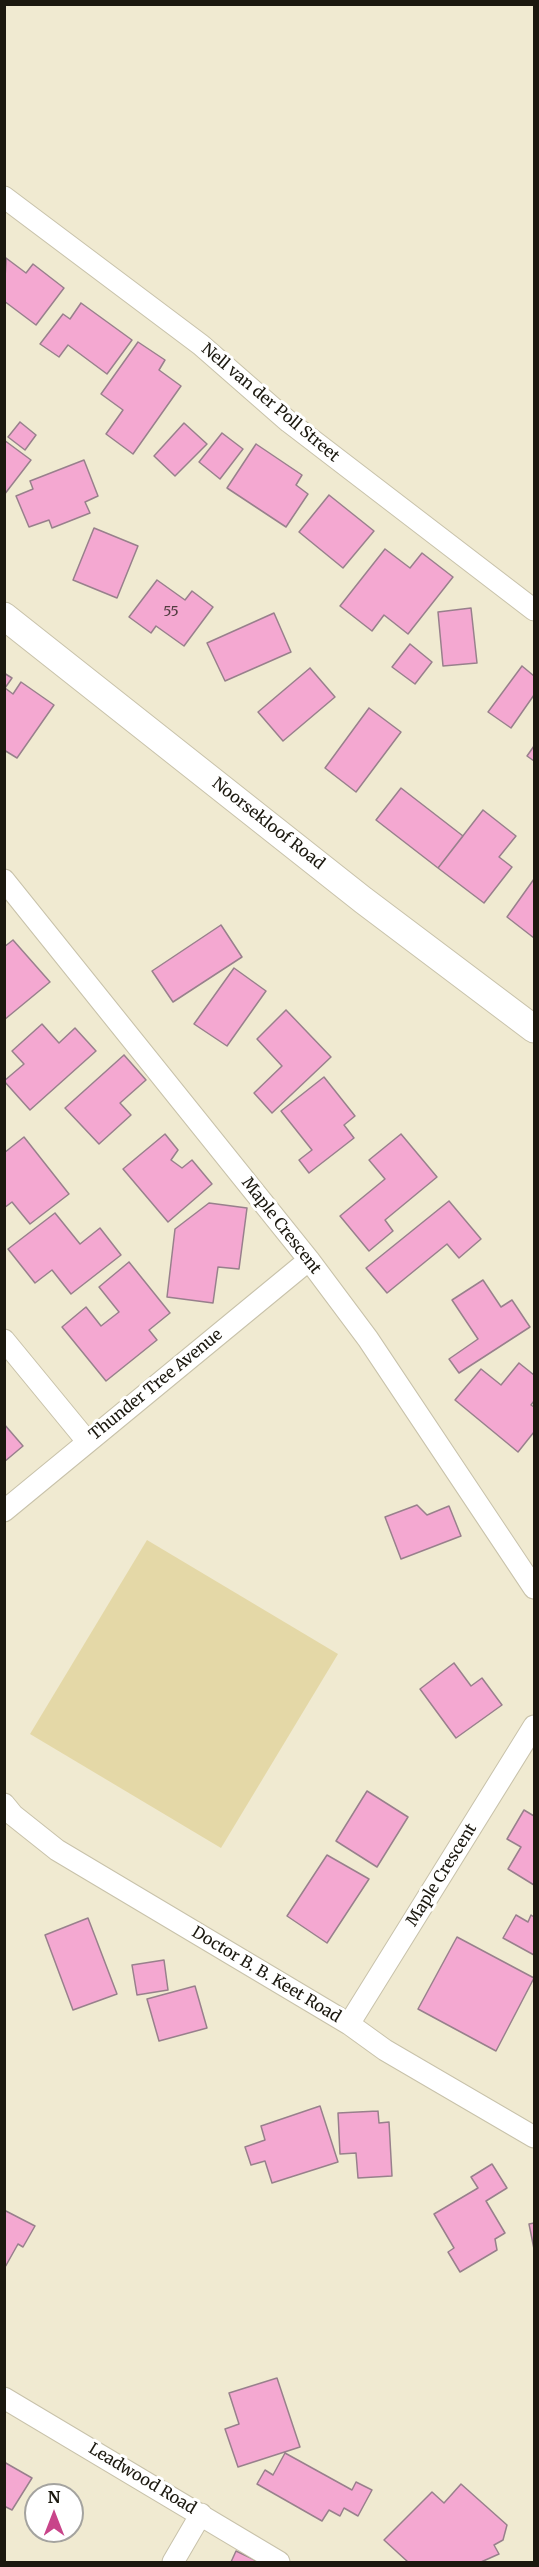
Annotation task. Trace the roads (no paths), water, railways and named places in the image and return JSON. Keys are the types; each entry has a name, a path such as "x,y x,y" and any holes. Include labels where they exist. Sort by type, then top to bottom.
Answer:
{"street":[{"name":"Nell van der Poll Street","path":"4,197 201,345 289,422 534,610"},
{"name":"Noorsekloof Road","path":"4,616 363,900 534,1029"},
{"name":"Maple Crescent","path":"4,880 309,1260 368,1339 534,1588"},
{"name":"Thunder Tree Avenue","path":"4,1511 309,1260"},
{"path":"4,1340 87,1441"},
{"name":"Maple Crescent","path":"349,2024 534,1726"},
{"name":"Doctor B. B. Keet Road","path":"4,1804 13,1815 57,1850 349,2024 385,2050 534,2137"},
{"name":"Leadwood Road","path":"4,2398 279,2562"},
{"path":"173,2562 201,2514"}]}
